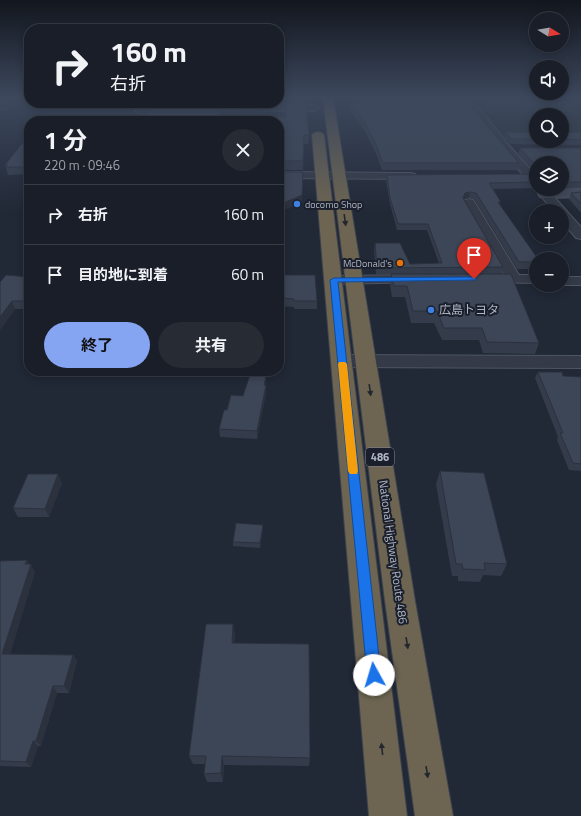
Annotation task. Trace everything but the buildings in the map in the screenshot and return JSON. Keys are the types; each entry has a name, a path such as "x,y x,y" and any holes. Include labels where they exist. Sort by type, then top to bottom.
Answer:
{"highway":[{"name":"National Highway Route 486","path":"325,136 344,279 366,361 400,601 434,816"},
{"name":"National Highway Route 486","path":"344,279 342,361 388,816"}],"street":[{"path":"497,136 529,175"},
{"path":"507,150 522,149"},
{"path":"284,175 331,174 364,176 419,176"},
{"path":"513,175 529,181"},
{"path":"569,191 581,193"},
{"path":"547,196 554,204"},
{"path":"469,203 514,279"},
{"path":"569,221 581,235"},
{"path":"344,279 432,279"},
{"path":"470,279 529,280"},
{"path":"569,280 581,281"},
{"path":"342,361 581,362"}],"shaded area":[{"path":"503,136 529,136 504,138"},
{"path":"569,136 581,136 569,137"}],"slow traffic":[{"path":"342,364 353,471"}],"place":[{"name":"docomo Shop","path":"297,204"},
{"name":"McDonald's","path":"400,263"},
{"name":"広島トヨタ","path":"431,310"}],"route":[{"path":"374,675 334,280 474,279"}]}
